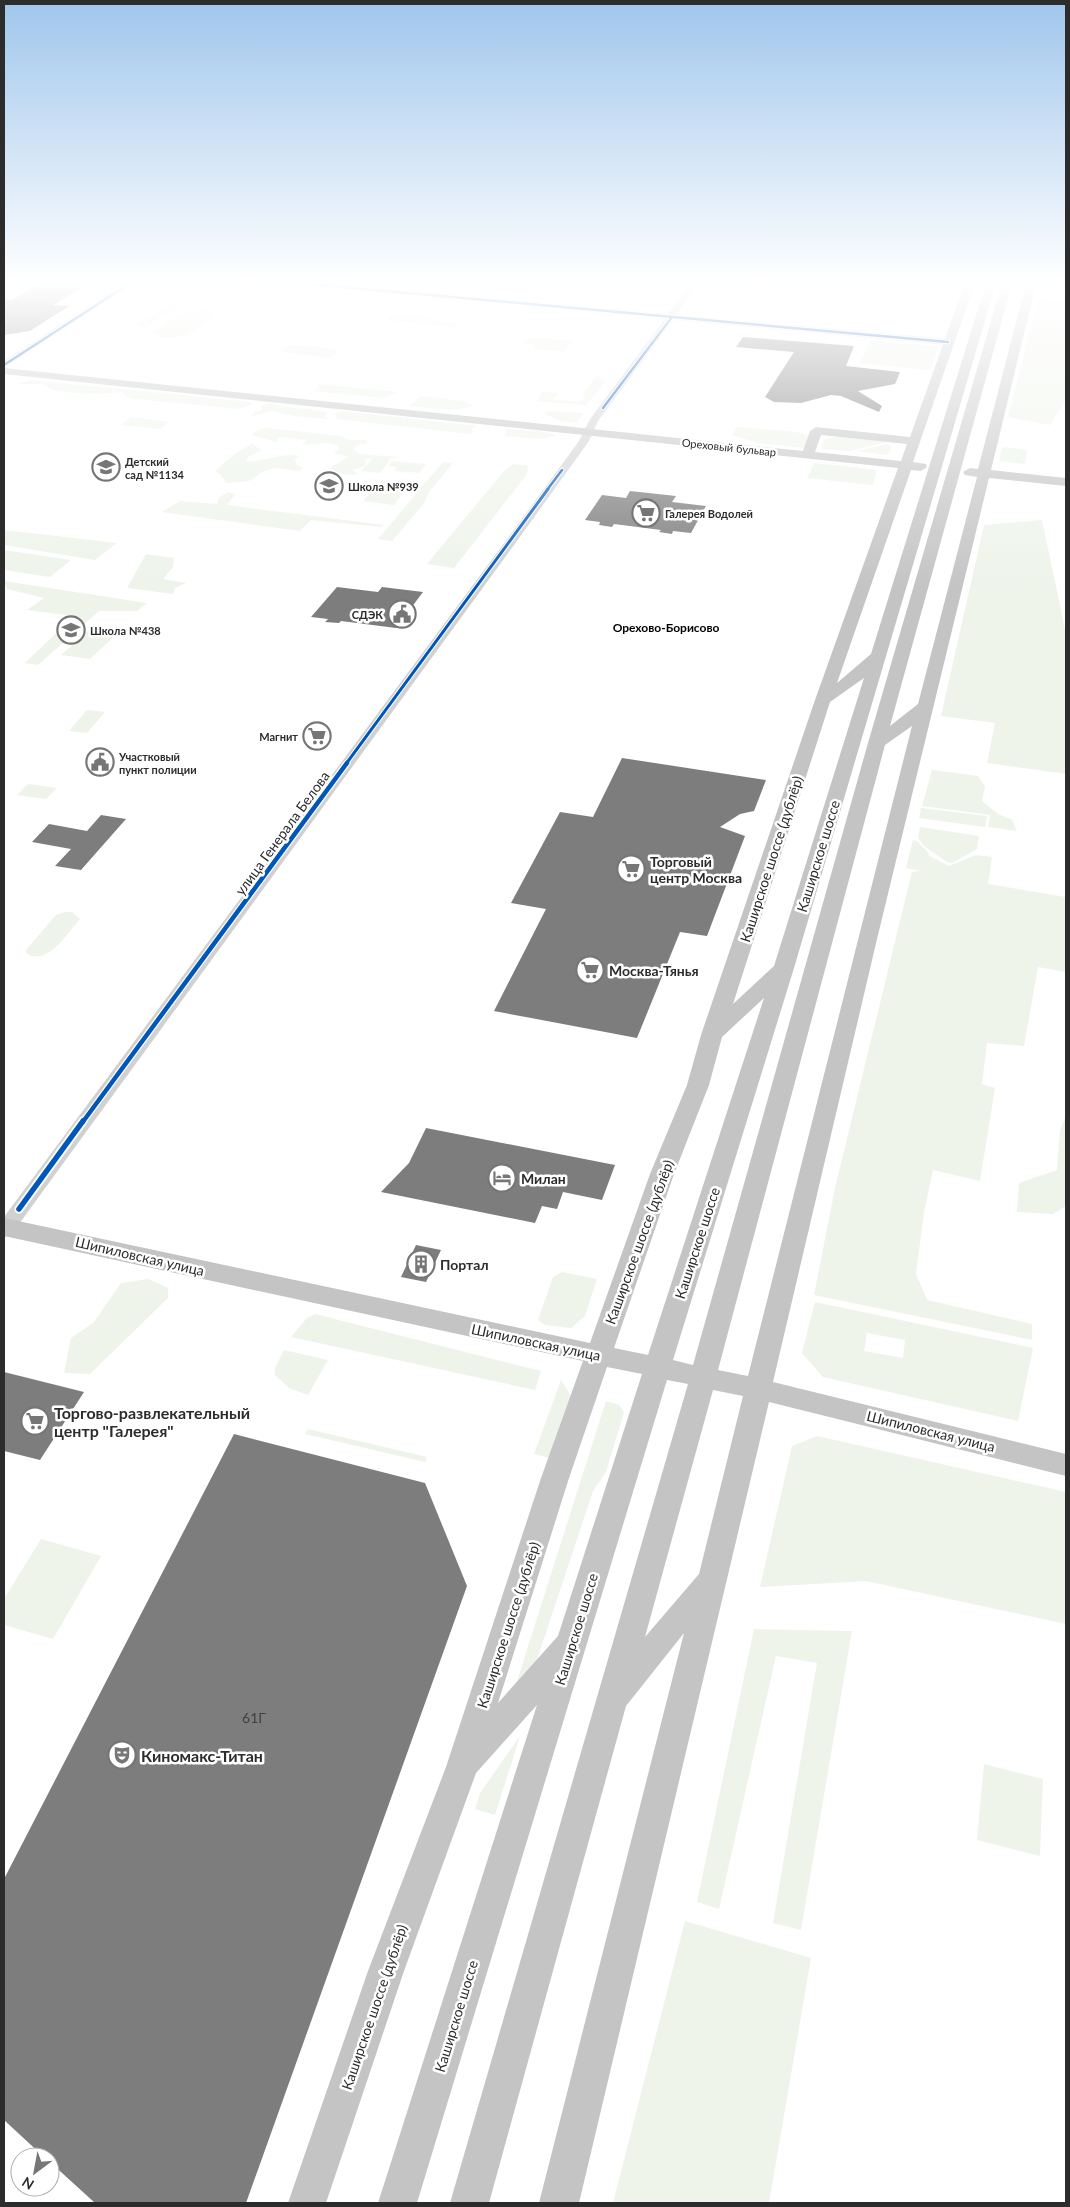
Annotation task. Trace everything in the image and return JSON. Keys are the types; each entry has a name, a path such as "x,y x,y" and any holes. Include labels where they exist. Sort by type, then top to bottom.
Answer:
{"main road":[{"name":"Ореховый бульвар","path":"119,383 1066,482"},
{"name":"Каширское шоссе (дублёр)","path":"307,2203 386,1971 462,1767 555,1478 662,1174 698,1085 712,1034 823,700 935,383"},
{"name":"Каширское шоссе","path":"398,2203 657,1368 784,968 900,587 960,383"},
{"name":"Каширское шоссе","path":"470,2203 703,1377 918,598 955,470 985,383"},
{"path":"559,2203 712,1580 757,1388 1005,383"},
{"path":"806,456 816,431 915,441"},
{"path":"881,538 887,564 900,587"},
{"path":"918,598 945,628"},
{"path":"823,700 851,681 879,654"},
{"path":"877,743 925,706"},
{"path":"712,1034 784,968"},
{"name":"Шипиловская улица","path":"4,1228 599,1356 757,1388 1066,1465"},
{"path":"610,1704 674,1623 712,1580"},
{"path":"462,1767 572,1641"}],"street":[{"name":"улица Генерала Белова","path":"4,1228 526,521 589,432 593,421 622,383"}],"shaded area":[{"path":"61,383 251,402 252,404 240,409 136,399 126,397 123,392 89,394 55,391 43,384 17,384"},
{"path":"591,383 604,383 586,405 537,401 542,392 558,393 553,400 580,402 585,396 583,394"},
{"path":"1017,383 1066,383 1066,399 1050,425 1008,417"},
{"path":"318,384 397,392 385,398 313,391 319,389"},
{"path":"421,396 463,401 474,406 453,410 409,406"},
{"path":"272,403 284,407 328,413 324,416 329,419 294,416 271,411 250,417 255,412 263,410 261,406"},
{"path":"342,411 478,426 473,427 471,434 337,419 335,413"},
{"path":"548,411 584,413 576,423 560,421 545,414"},
{"path":"131,417 169,422 160,429 121,425"},
{"path":"737,427 798,432 809,436 805,448 758,443 732,435"},
{"path":"266,428 341,436 349,440 365,440 368,443 356,445 354,450 359,454 400,457 388,459 390,460 380,473 361,471 372,459 365,459 365,466 352,470 358,474 343,474 329,468 349,457 334,453 339,449 338,445 328,443 302,445 307,440 278,437 277,442 251,435 259,429"},
{"path":"507,429 540,431 556,435 542,439 504,436"},
{"path":"834,437 887,442 850,451 821,449 824,440"},
{"path":"252,444 262,450 248,457 246,461 259,461 293,455 299,456 295,459 296,464 303,468 299,471 275,468 264,471 249,481 227,483 219,473 215,472 232,456"},
{"path":"888,444 892,448 887,455 857,451"},
{"path":"1002,448 1027,450 1025,464 999,461"},
{"path":"392,461 426,464 419,473 394,471 397,467 388,466"},
{"path":"443,462 453,463 429,492 425,502 392,541 378,539"},
{"path":"814,463 877,470 873,485 807,478"},
{"path":"513,464 528,466 527,474 454,568 427,564 505,470"},
{"path":"381,480 411,483 394,505 363,501"},
{"path":"229,492 235,495 227,505 384,525 381,527 311,520 300,531 162,512 180,501 217,504 219,497"},
{"path":"1042,520 1066,634 1066,774 987,763 995,723 941,716 984,525"},
{"path":"4,530 117,543 95,560 4,545"},
{"path":"4,550 71,560 50,577 4,570"},
{"path":"146,554 174,558 173,567 163,579 186,583 175,588 173,594 127,588"},
{"path":"4,581 147,603 137,611 99,611 38,665 25,663 74,616 27,610 44,598 7,589"},
{"path":"91,628 119,632 90,659 61,655"},
{"path":"87,710 105,712 87,733 69,731"},
{"path":"932,770 978,776 985,786 982,801 998,814 1012,820 1017,831 988,827 990,815 922,806"},
{"path":"28,784 57,788 46,799 17,795"},
{"path":"921,808 987,816 985,827 919,818"},
{"path":"920,827 979,836 977,849 952,863 947,862 924,846 918,838"},
{"path":"913,840 917,841 929,853 928,855 949,866 976,855 992,857 988,884 1066,897 1066,972 1038,967 1024,1046 987,1043 982,1084 995,1088 980,1181 933,1170 924,1212 916,1274 927,1300 1032,1324 1032,1340 814,1295 835,1188 912,872 920,871 906,868"},
{"path":"72,912 80,919 63,939 42,956 26,953 26,950 56,915"},
{"path":"1066,1115 1066,1206 1053,1214 1017,1212 1019,1183 1057,1170 1060,1131"},
{"path":"562,1272 597,1279 585,1316 571,1328 545,1325 538,1320 553,1277"},
{"path":"148,1279 168,1288 168,1298 90,1374 64,1373 71,1338 94,1322 121,1283"},
{"path":"815,1302 1033,1348 1018,1421 823,1377 802,1353","holes":["867,1333 905,1340 903,1358 864,1351"]},
{"path":"315,1314 541,1371 535,1390 291,1337 307,1318"},
{"path":"284,1350 328,1360 308,1395 289,1388 275,1375 275,1368"},
{"path":"561,1380 571,1396 550,1458 534,1454"},
{"path":"606,1401 619,1405 624,1412 606,1472 593,1491 537,1660 512,1697"},
{"path":"308,1429 427,1457 425,1462 305,1434"},
{"path":"817,1436 1066,1492 1066,1624 866,1581 760,1587 792,1446"},
{"path":"41,1539 101,1556 53,1639 4,1625 4,1599"},
{"path":"754,1629 852,1631 801,1930 773,1923 817,1663 776,1656 719,1909 697,1902"},
{"path":"520,1736 495,1815 475,1809 480,1793"},
{"path":"984,1764 1043,1779 1040,1856 977,1840"},
{"path":"685,1921 811,1958 769,2203 613,2203"}],"building":[{"path":"774,383 895,383 858,391 882,406 879,412 841,396 831,395 801,403 774,402 765,397"},
{"name":"Галерея Водолей","path":"630,491 676,496 672,502 706,506 691,533 673,531 672,534 659,532 661,530 614,524 612,527 599,525 600,522 585,520 602,495 626,498"},
{"path":"337,587 378,592 382,587 423,592 396,628 341,621 339,623 325,622 328,619 311,617"},
{"name":"Торговый центр Москва","path":"622,758 766,780 754,811 740,814 720,827 745,836 707,936 680,932 637,1038 494,1011 546,909 511,903 560,812 593,817"},
{"path":"101,815 126,819 81,870 55,866 71,849 32,842 49,824 87,831"},
{"name":"Милан","path":"426,1128 615,1165 602,1200 563,1192 557,1209 542,1206 535,1223 381,1192 409,1163"},
{"name":"Портал","path":"416,1245 441,1250 426,1282 401,1277"},
{"name":"Торгово-развлекательный центр \"Галерея\"","path":"4,1372 84,1392 40,1460 4,1451"},
{"path":"234,1434 425,1483 467,1586 246,2203 95,2203 60,2171 60,2147 33,2147 4,2120 4,1879"}],"cycle path":[{"path":"603,408 622,383"},
{"path":"19,1209 562,470"}],"place":[{"name":"Детский сад №1134","path":"106,467"},
{"name":"Школа №939","path":"329,486"},
{"name":"Галерея Водолей","path":"646,513"},
{"name":"СДЭК","path":"402,614"},
{"name":"Школа №438","path":"71,630"},
{"name":"Магнит","path":"317,736"},
{"name":"Участковый пункт полиции","path":"100,762"},
{"name":"Торговый центр Москва","path":"631,869"},
{"name":"Москва-Тянья","path":"590,970"},
{"name":"Милан","path":"502,1178"},
{"name":"Портал","path":"421,1264"},
{"name":"Торгово-развлекательный центр \"Галерея\"","path":"35,1421"},
{"name":"Киномакс-Титан","path":"122,1755"}],"district":[{"name":"Орехово-Борисово","path":"666,627"}]}
